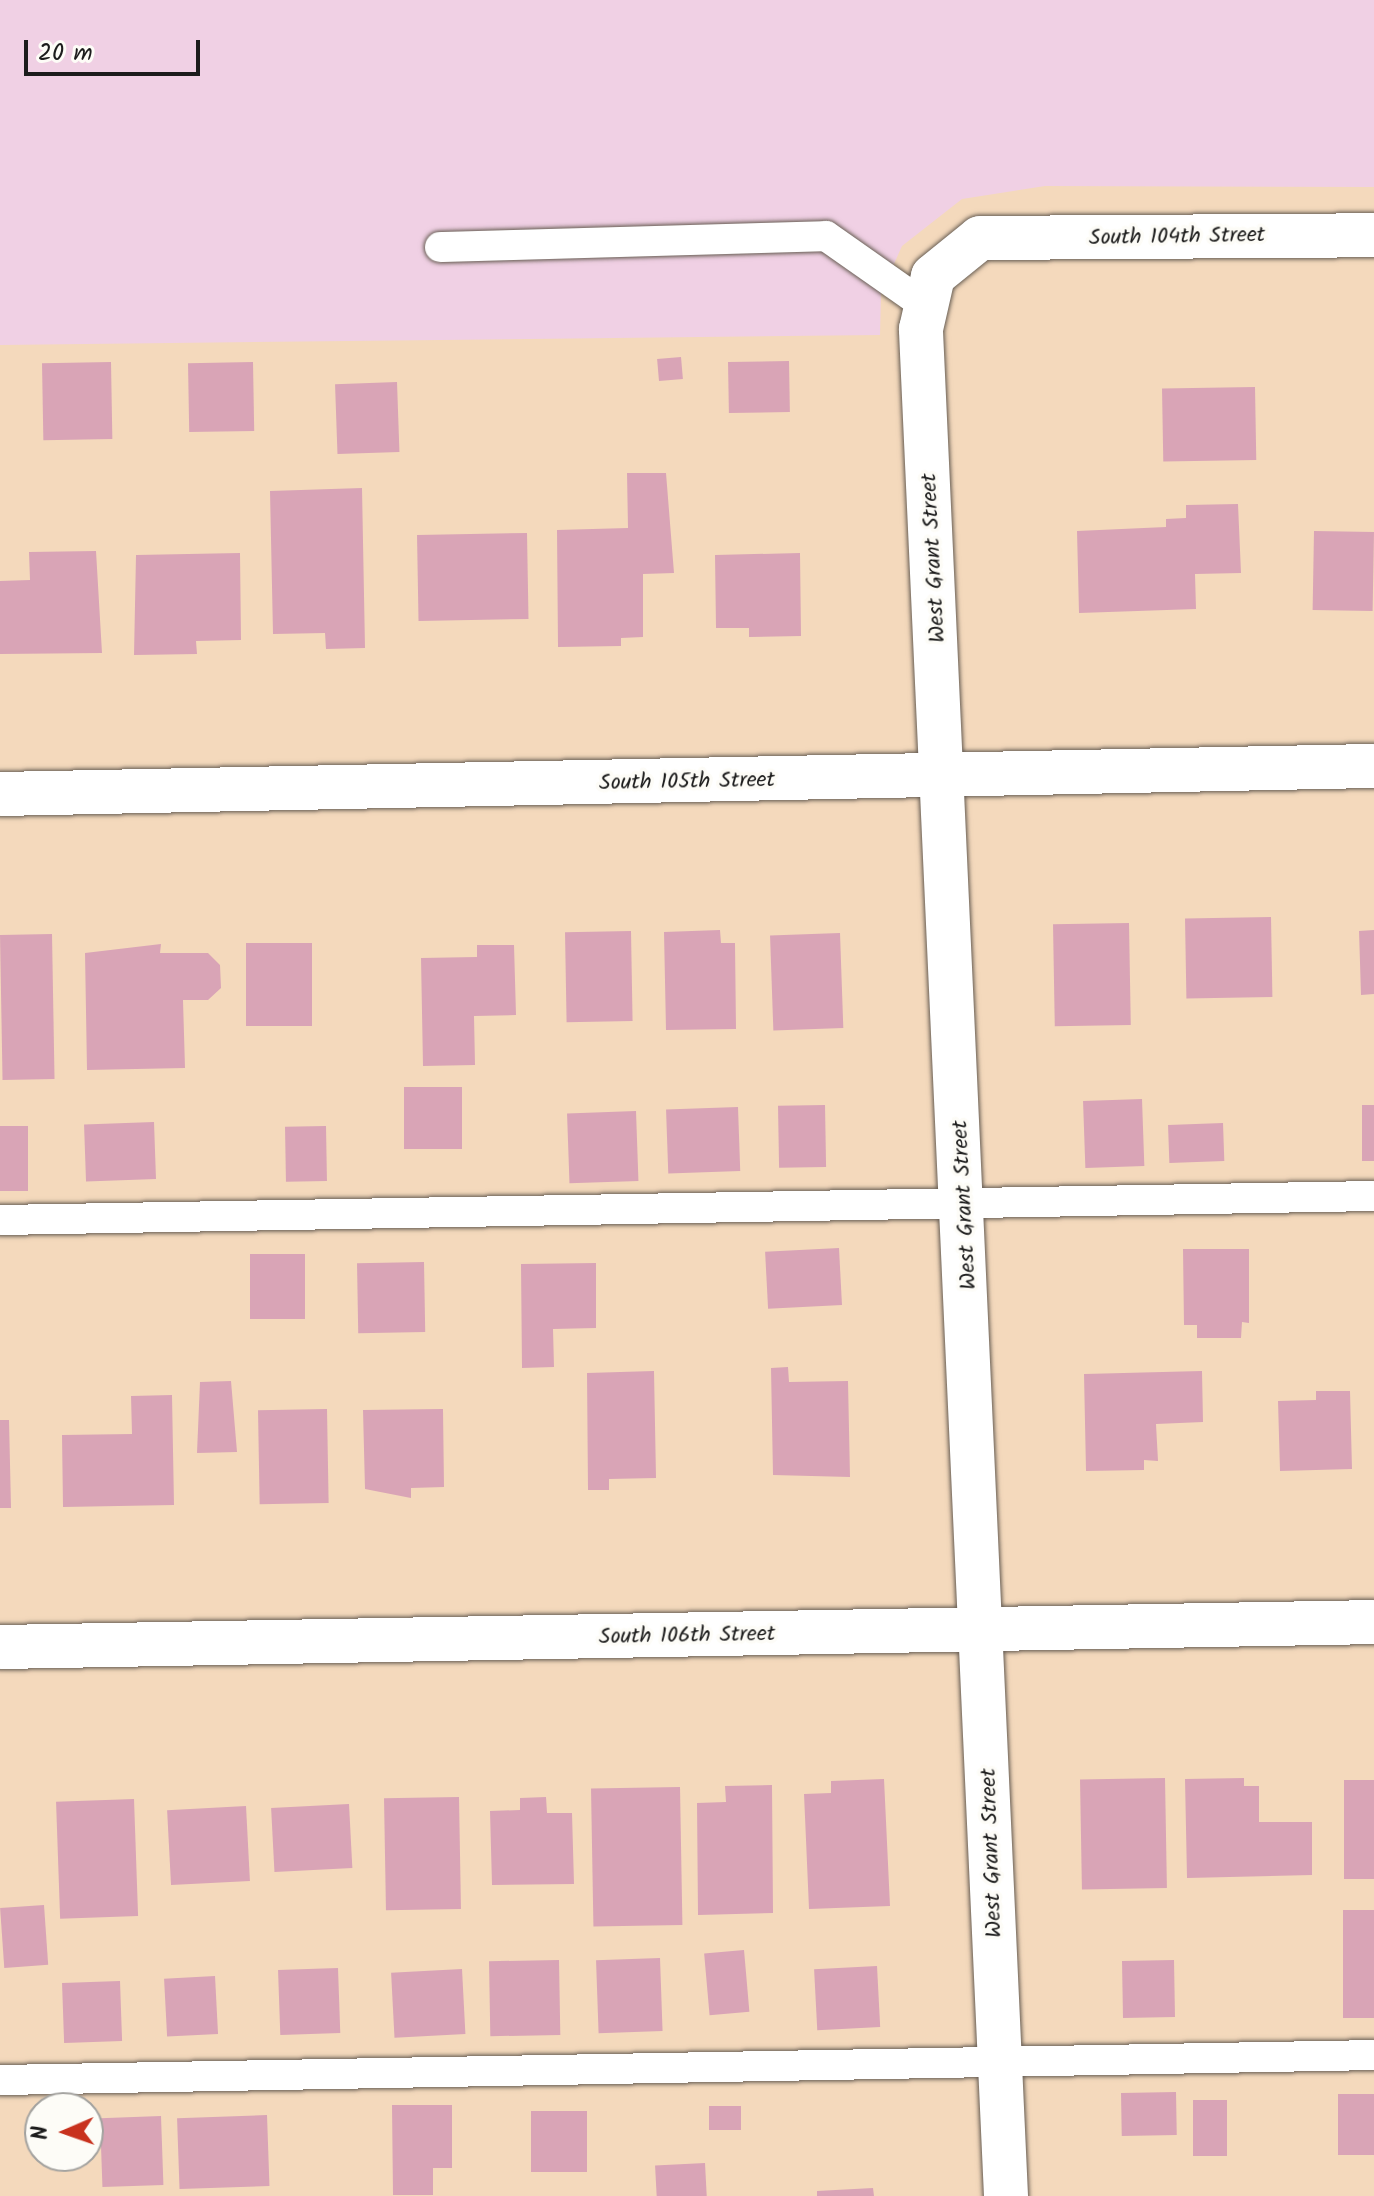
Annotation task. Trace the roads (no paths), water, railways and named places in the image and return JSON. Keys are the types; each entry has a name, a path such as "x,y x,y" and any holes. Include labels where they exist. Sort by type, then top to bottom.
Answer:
{"street":[{"name":"South 104th Street","path":"980,238 1374,235"},
{"name":"West Grant Street","path":"980,238 933,276 921,329 946,778 1006,2196"},
{"name":"South 105th Street","path":"0,794 946,778 1374,766"},
{"name":"South 106th Street","path":"0,1647 1374,1622"}],"lane":[{"path":"440,247 826,236 927,307"},
{"path":"0,1220 1374,1196"},
{"path":"0,2080 1374,2055"}]}
